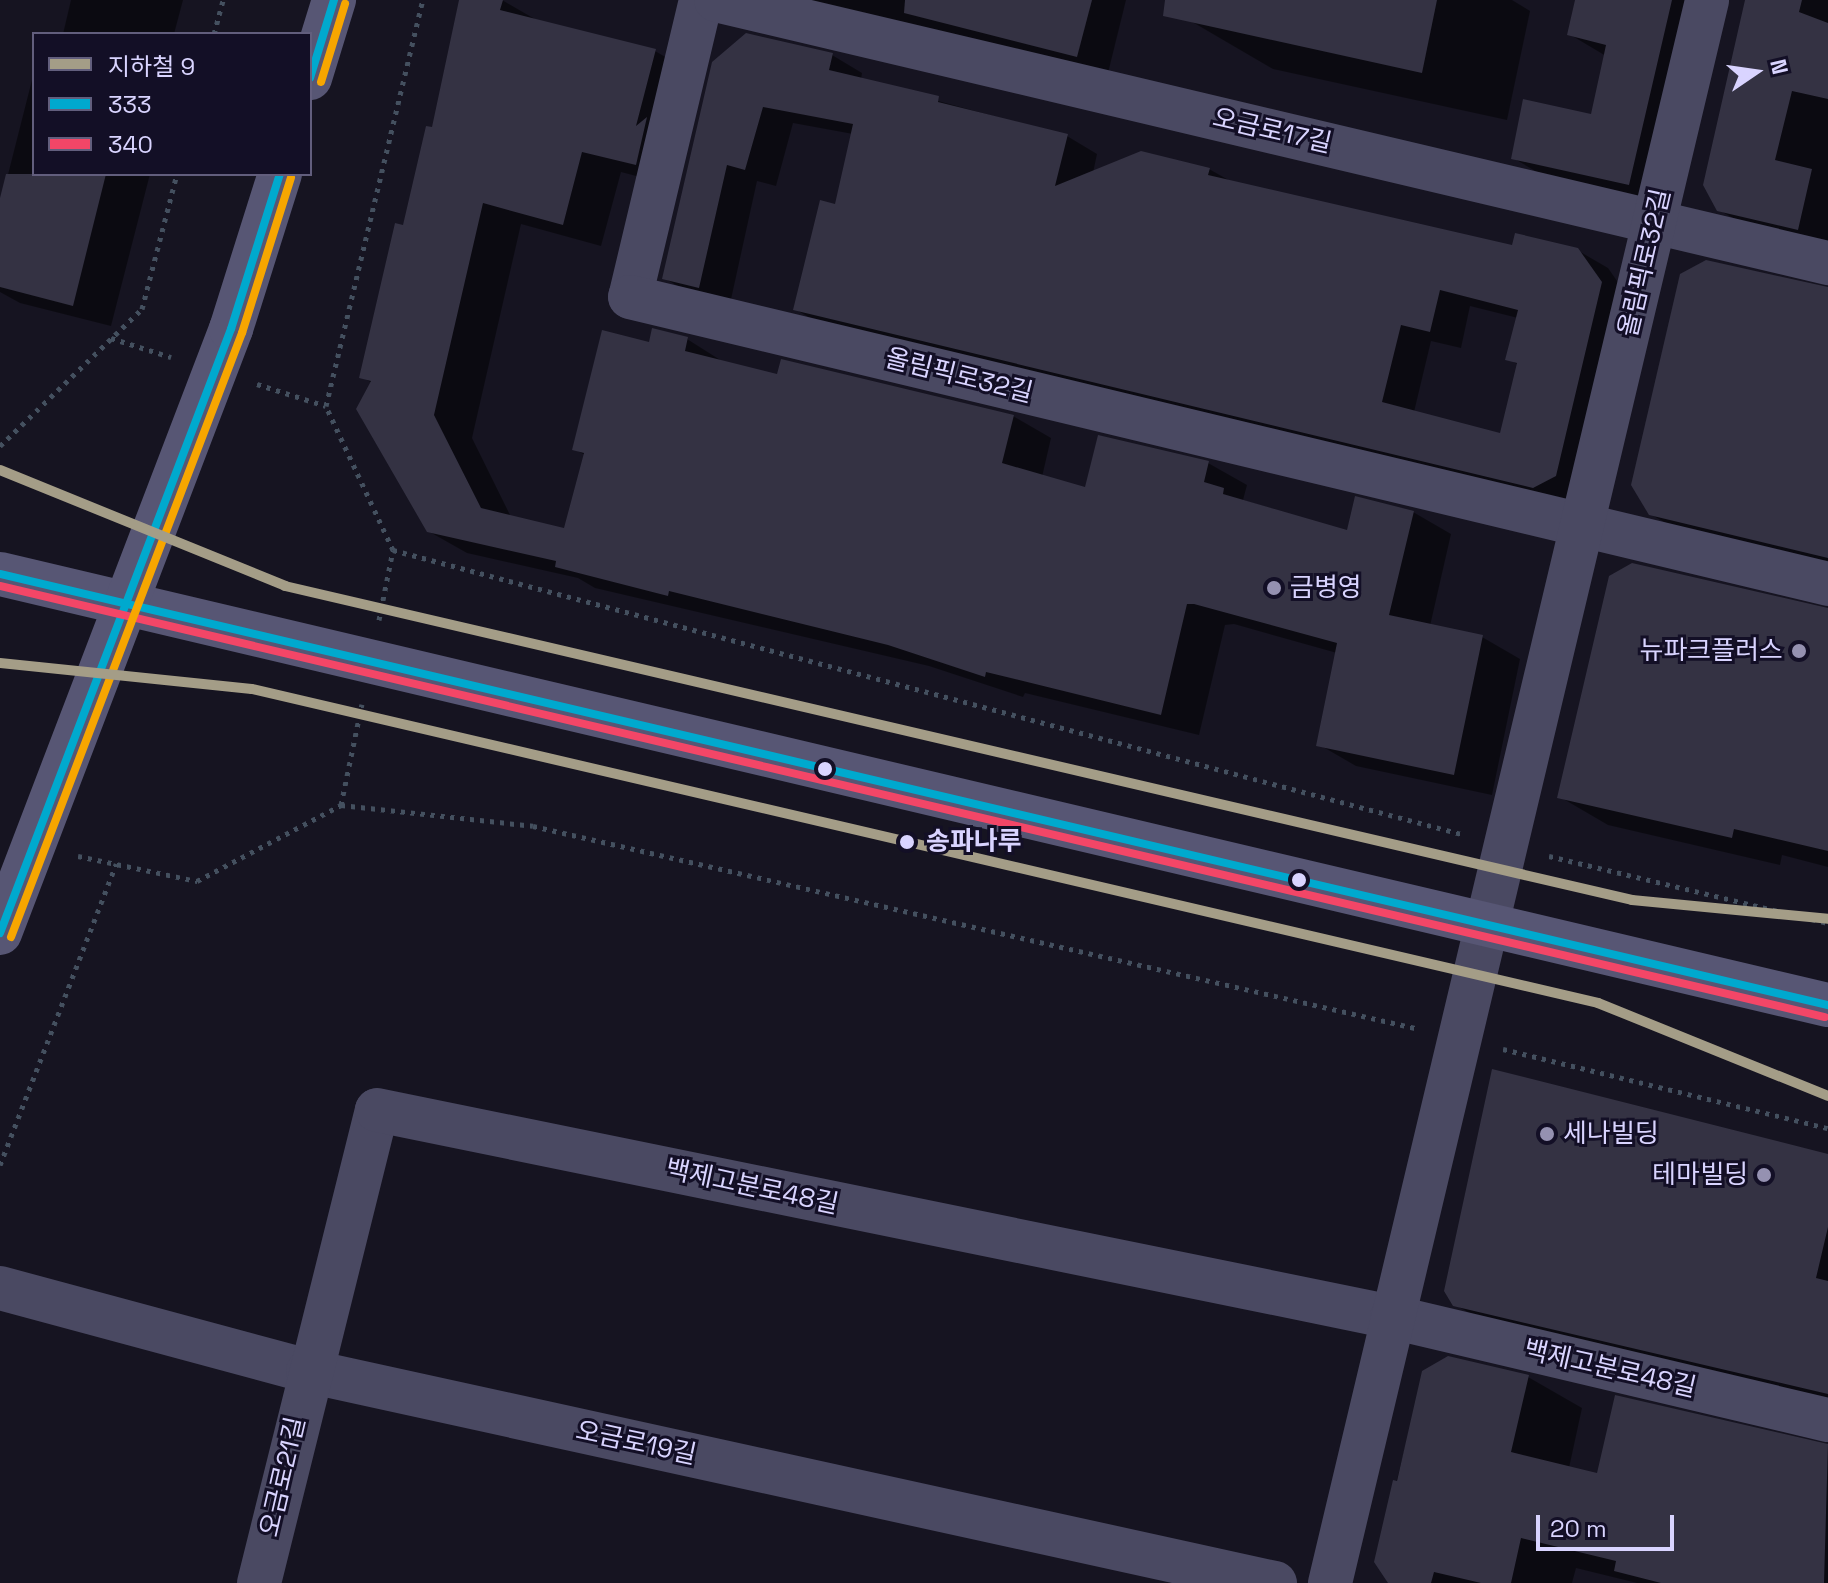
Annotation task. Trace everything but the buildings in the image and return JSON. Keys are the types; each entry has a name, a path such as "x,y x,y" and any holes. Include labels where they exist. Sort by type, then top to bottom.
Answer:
{"main road":[{"path":"312,72 334,0"},
{"path":"0,933 122,605 231,329 279,176"},
{"path":"0,574 1828,1005"}],"street":[{"name":"올림픽로32길","path":"701,0 630,297 1828,584"},
{"name":"오금로17길","path":"716,0 1828,263"},
{"name":"올림픽로32길","path":"1487,923 1584,527 1707,0"},
{"path":"1330,1583 1487,923"},
{"name":"백제고분로48길","path":"308,1371 377,1110 1392,1317 1828,1420"},
{"name":"오금로19길","path":"0,1288 308,1371 1275,1583"},
{"name":"오금로21길","path":"259,1583 308,1371"}],"path":[{"path":"215,32 223,0"},
{"path":"423,0 326,406 393,550 1506,846 1828,923"},
{"path":"1,442 142,309 176,176"},
{"path":"0,1165 116,864 197,881 341,805 533,826 1460,1038 1828,1128"}],"metro line":[{"name":"9","path":"0,470 285,586 1632,900 1828,919"},
{"name":"9","path":"0,663 252,689 1598,1003 1828,1096"}],"transit line":[{"name":"333","path":"312,72 334,0"},
{"path":"321,82 345,4"},
{"name":"333","path":"0,933 231,329 279,176"},
{"path":"11,937 242,333 291,178"},
{"name":"333","path":"0,574 1828,1005"},
{"name":"340","path":"0,586 1825,1017"}],"place":[{"name":"금병영","path":"1274,588"},
{"name":"뉴파크플러스","path":"1799,651"},
{"name":"송파나루","path":"907,842"},
{"name":"세나빌딩","path":"1547,1134"},
{"name":"테마빌딩","path":"1764,1175"}]}
